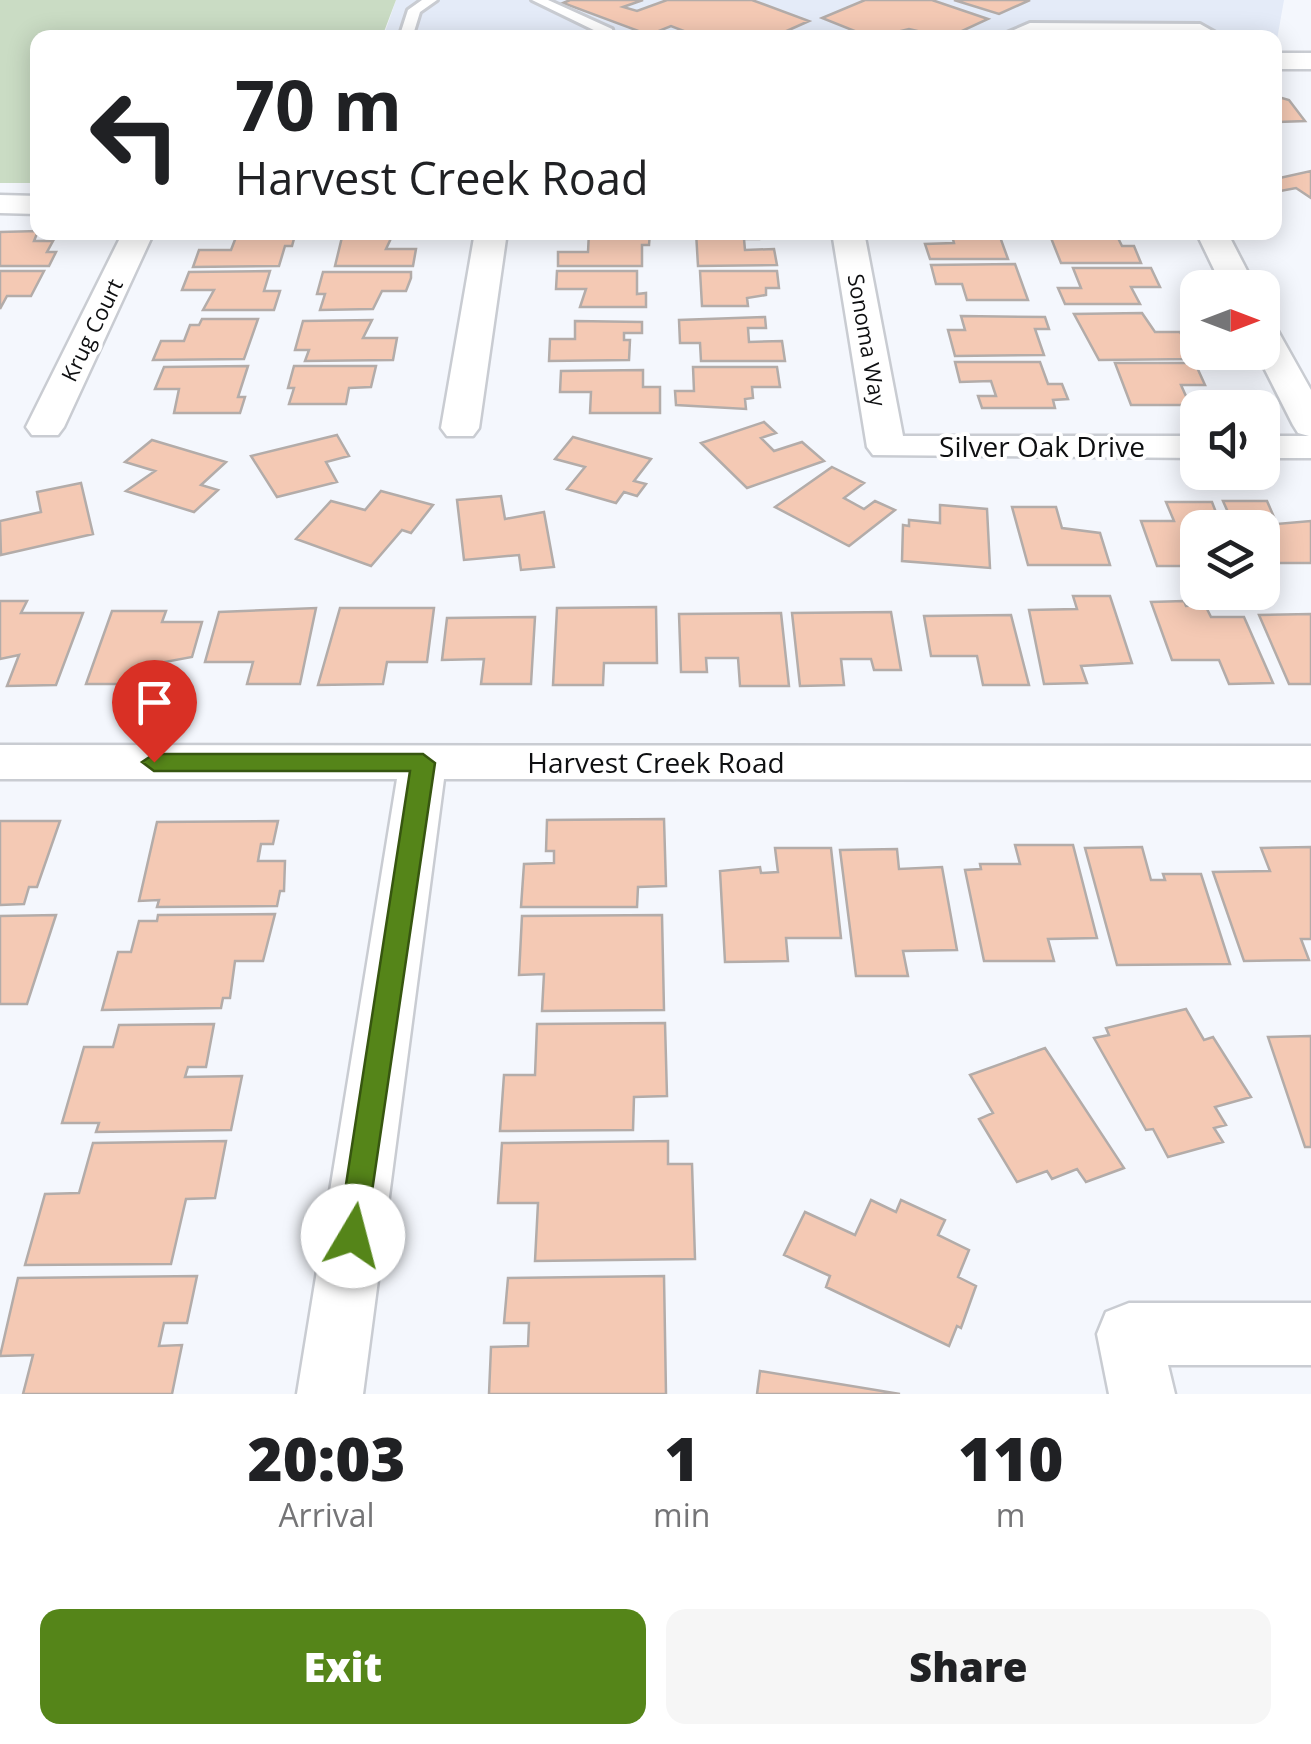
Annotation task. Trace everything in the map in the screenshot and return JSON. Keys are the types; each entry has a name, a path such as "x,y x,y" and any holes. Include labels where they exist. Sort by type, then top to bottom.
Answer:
{"street":[{"path":"1282,61 1311,61"},
{"path":"0,204 30,204"},
{"name":"Krug Court","path":"45,427 135,240"},
{"path":"460,428 490,240"},
{"name":"Sonoma Way","path":"849,240 886,447"},
{"path":"1215,240 1231,270"},
{"path":"1280,366 1311,425"},
{"name":"Silver Oak Drive","path":"886,447 1180,447"},
{"path":"1280,447 1311,447"},
{"name":"Harvest Creek Road","path":"0,762 1311,764"},
{"path":"330,1394 423,763"},
{"path":"1136,1364 1311,1334"}],"lane":[{"path":"408,30 414,10 431,0"},
{"path":"538,0 604,30"},
{"path":"1022,30 1204,30"}],"shaded area":[{"path":"396,0 1284,0 1279,30 386,30"}],"green space":[{"path":"0,0 396,0 385,30 30,30 30,183 0,183"}],"building":[{"path":"643,0 623,7 637,11 667,0 752,0 809,21 789,30 681,30 671,26 636,30 563,3"},
{"path":"865,0 932,0 988,19 964,30 852,30 822,18"},
{"path":"954,0 1030,0 999,14"},
{"path":"1282,98 1289,100 1305,121 1282,122"},
{"path":"1311,171 1311,198 1296,188 1282,191 1282,177"},
{"path":"30,231 30,240 53,241 47,252 56,252 49,266 0,266 0,232"},
{"path":"235,240 294,240 292,246 285,246 279,266 193,267 199,250 231,250"},
{"path":"341,240 390,240 386,249 416,249 413,266 335,266"},
{"path":"589,240 649,240 649,245 642,245 642,266 558,266 558,252 588,252"},
{"path":"696,240 744,240 745,250 774,249 777,265 698,266"},
{"path":"953,240 1001,240 1008,259 930,259 925,244 954,243"},
{"path":"1052,240 1119,240 1122,246 1134,246 1141,263 1061,263"},
{"path":"1015,264 1028,300 967,300 962,284 936,284 931,265"},
{"path":"1073,268 1151,268 1160,287 1131,287 1140,304 1065,304 1058,288 1081,288"},
{"path":"0,271 44,271 31,296 7,296 0,309"},
{"path":"270,271 264,291 280,291 274,310 203,310 214,290 182,290 189,272"},
{"path":"557,271 637,271 637,294 646,293 646,307 580,307 586,289 556,289"},
{"path":"700,271 777,271 779,288 766,288 766,295 747,298 748,306 702,306"},
{"path":"323,272 411,272 411,278 406,291 382,291 373,309 320,310 325,294 317,294"},
{"path":"1142,313 1155,332 1180,332 1180,359 1099,360 1074,314"},
{"path":"961,316 1045,317 1049,329 1035,329 1044,355 955,356 948,330 965,330"},
{"path":"765,317 766,328 748,328 749,342 782,341 785,361 701,361 700,343 680,343 679,320"},
{"path":"202,319 258,319 244,359 153,360 161,341 184,341 190,325 199,325"},
{"path":"372,320 363,338 397,338 393,360 305,361 309,350 295,350 303,321"},
{"path":"575,321 642,322 642,333 624,333 624,340 630,340 629,360 549,361 550,339 575,339"},
{"path":"955,362 1040,362 1048,384 1062,384 1068,399 1053,400 1055,408 982,408 978,396 996,396 991,381 960,382"},
{"path":"1115,363 1180,363 1180,370 1198,370 1205,385 1181,385 1180,405 1131,405"},
{"path":"248,366 238,397 245,397 240,413 174,413 179,389 155,389 164,367"},
{"path":"294,366 376,366 371,387 349,388 346,404 289,404 294,388 288,388"},
{"path":"693,367 777,367 780,387 752,387 753,398 745,399 746,409 676,405 675,391 694,391"},
{"path":"643,370 643,387 660,387 660,413 590,413 591,392 560,392 561,371"},
{"path":"764,422 776,433 761,438 774,451 802,442 824,461 747,488 701,443"},
{"path":"337,435 349,456 326,462 337,482 277,497 251,456"},
{"path":"573,437 651,459 634,481 646,484 637,496 624,492 616,503 567,489 585,467 555,459"},
{"path":"152,440 226,462 201,485 218,490 194,512 126,491 155,471 125,462"},
{"path":"832,467 864,483 844,498 864,509 875,501 895,510 849,546 775,507"},
{"path":"81,483 93,534 1,555 0,521 41,512 37,492"},
{"path":"381,491 433,505 411,533 402,530 371,566 296,539 331,501 365,510"},
{"path":"501,496 505,519 544,512 554,567 521,570 519,555 464,560 457,500"},
{"path":"1223,501 1267,501 1271,510 1227,510"},
{"path":"1166,502 1212,502 1215,510 1180,510 1180,566 1157,566 1141,521 1174,521"},
{"path":"940,505 987,509 990,568 902,561 903,525 909,526 909,520 940,523"},
{"path":"1012,507 1056,507 1062,528 1100,533 1110,565 1028,565"},
{"path":"1311,521 1311,563 1280,563 1280,524"},
{"path":"1073,596 1110,596 1132,663 1081,666 1087,683 1044,684 1029,610 1077,609"},
{"path":"0,601 27,601 21,613 83,613 56,685 7,686 19,655 0,659"},
{"path":"1180,601 1180,610 1208,610 1211,617 1244,617 1273,683 1229,684 1219,660 1172,660 1151,602"},
{"path":"656,607 657,663 604,663 603,685 553,685 557,608"},
{"path":"316,608 300,684 247,684 253,662 205,662 219,612"},
{"path":"340,608 434,608 427,662 387,662 383,684 318,685"},
{"path":"112,611 166,611 162,622 202,622 192,657 143,666 137,684 86,684"},
{"path":"891,612 901,670 874,670 871,659 841,659 844,685 800,686 792,613"},
{"path":"781,613 789,686 740,686 738,658 706,658 707,672 681,672 679,614"},
{"path":"1311,614 1311,684 1289,684 1259,615"},
{"path":"1011,615 1029,685 983,685 977,656 931,656 924,616"},
{"path":"535,617 531,684 481,684 484,659 442,660 447,618"},
{"path":"664,819 666,886 638,887 637,907 521,907 524,864 554,863 554,851 546,851 547,820"},
{"path":"0,821 60,821 37,887 29,887 24,904 0,905"},
{"path":"278,821 273,844 261,844 258,861 285,861 284,891 280,891 277,906 157,907 159,900 139,901 157,822"},
{"path":"1015,845 1073,845 1097,938 1048,939 1054,961 984,961 965,870 981,869 980,864 1020,864"},
{"path":"1142,847 1151,880 1165,880 1163,874 1201,874 1230,964 1117,965 1085,848"},
{"path":"1311,847 1311,939 1301,939 1309,960 1244,961 1213,872 1270,871 1261,848"},
{"path":"775,848 831,848 841,938 786,938 788,961 725,962 720,871 760,867 761,873 778,872"},
{"path":"897,849 899,869 942,867 957,950 903,951 908,976 856,976 840,850"},
{"path":"275,914 263,961 235,961 230,998 223,998 221,1008 102,1010 118,952 131,952 139,921 157,921 158,915"},
{"path":"56,915 27,1004 0,1004 0,916"},
{"path":"662,915 664,1010 542,1011 544,974 519,975 522,916"},
{"path":"1186,1009 1204,1040 1213,1037 1251,1097 1215,1107 1226,1125 1214,1128 1223,1142 1168,1157 1153,1129 1146,1130 1094,1038 1109,1035 1106,1028"},
{"path":"665,1023 667,1096 634,1097 633,1130 500,1131 504,1075 535,1075 537,1024"},
{"path":"214,1024 206,1067 188,1067 185,1077 242,1076 231,1130 96,1132 99,1123 62,1123 84,1047 113,1047 119,1025"},
{"path":"1311,1036 1311,1147 1305,1147 1268,1037"},
{"path":"1045,1048 1124,1168 1086,1182 1077,1169 1052,1179 1047,1171 1017,1182 979,1119 993,1113 970,1075"},
{"path":"226,1141 215,1198 186,1199 171,1264 25,1265 45,1194 79,1193 93,1143"},
{"path":"668,1141 668,1164 692,1164 695,1259 535,1261 538,1203 498,1203 502,1143"},
{"path":"871,1200 896,1212 901,1200 945,1220 938,1235 969,1250 958,1277 976,1286 961,1328 957,1326 949,1346 826,1287 830,1276 784,1255 805,1212 855,1235"},
{"path":"197,1276 187,1323 164,1323 159,1346 182,1345 172,1394 23,1394 33,1355 0,1356 18,1278"},
{"path":"664,1276 666,1394 489,1394 491,1347 528,1346 529,1323 504,1323 508,1278"},
{"path":"760,1371 900,1394 757,1394"}],"route":[{"path":"154,762 423,763 353,1236"}]}
